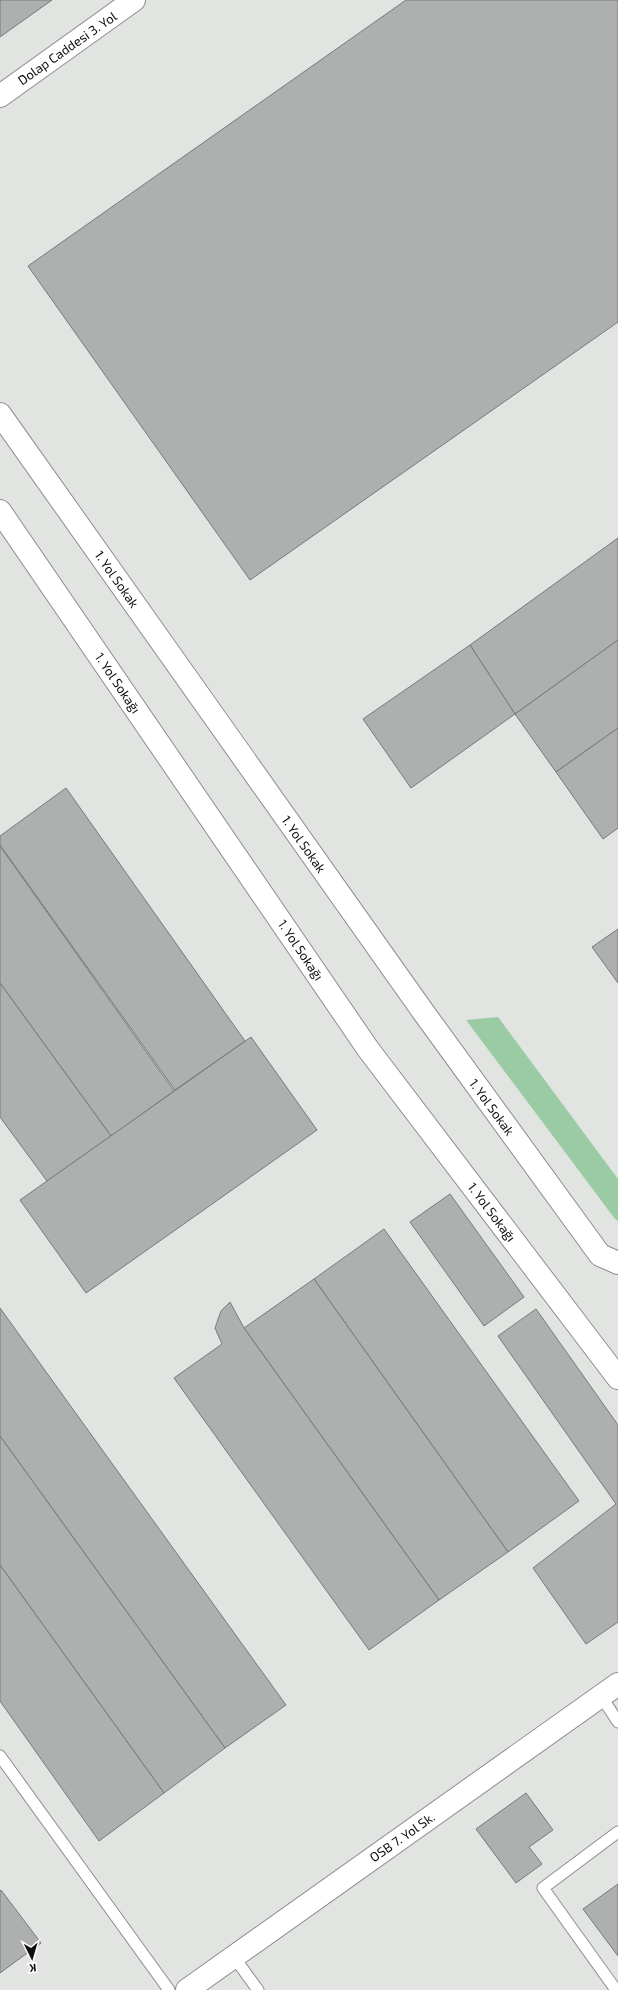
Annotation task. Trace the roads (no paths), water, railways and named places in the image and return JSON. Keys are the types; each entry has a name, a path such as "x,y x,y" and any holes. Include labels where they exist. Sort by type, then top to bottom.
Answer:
{"street":[{"name":"Dolap Caddesi 3. Yol","path":"0,96 134,0"},
{"name":"1. Yol Sokak","path":"0,414 410,994 590,1242 600,1255 618,1263"},
{"name":"1. Yol Sokağı","path":"0,511 368,1050 618,1378"},
{"name":"OSB 7. Yol Sk.","path":"187,1990 609,1690"}],"lane":[{"path":"609,1690 618,1722"},
{"path":"0,1756 169,1990"},
{"path":"616,1990 543,1888 618,1832"},
{"path":"234,1957 258,1990"}]}
